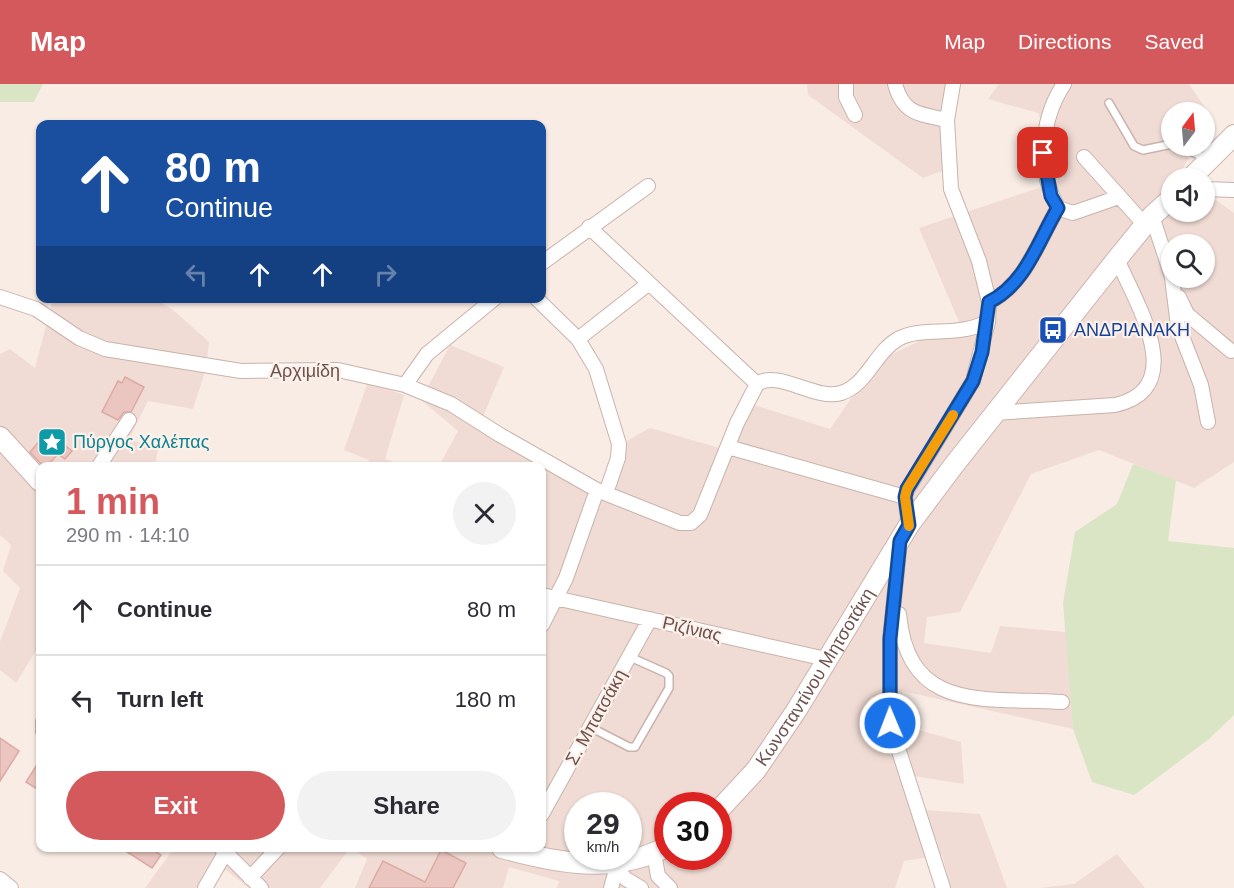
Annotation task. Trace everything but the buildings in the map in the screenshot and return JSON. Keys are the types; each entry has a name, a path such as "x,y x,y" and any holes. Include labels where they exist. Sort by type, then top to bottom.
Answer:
{"main road":[{"path":"1201,168 1234,135"},
{"name":"Κωνσταντίνου Μητσοτάκη","path":"732,796 756,770 905,533 994,413 1148,221 1161,209"},
{"path":"0,437 36,478"},
{"path":"526,852 564,862"}],"street":[{"path":"846,84 846,97 855,115"},
{"path":"895,84 900,100 905,106 917,112 946,120"},
{"path":"943,888 890,723 890,650 905,533 905,497 914,476 973,381 988,322 989,302 979,261 951,189 946,120 953,84"},
{"path":"1058,208 1049,185 1043,153 1044,134 1051,107 1064,84"},
{"path":"1084,157 1119,197 1148,221 1161,253"},
{"path":"546,260 648,186"},
{"path":"1215,189 1234,190"},
{"path":"1058,208 1073,213 1119,197"},
{"path":"989,302 1001,296 1015,283 1058,208"},
{"path":"589,227 757,384"},
{"path":"994,413 1115,405 1132,401 1143,394 1153,379 1156,361 1143,319 1117,259"},
{"path":"578,339 648,284"},
{"path":"1174,288 1178,326 1201,385 1208,422"},
{"path":"1176,288 1187,314 1231,351"},
{"name":"Αρχιμίδη","path":"0,297 36,309 79,338 105,350 241,371 356,372 405,385 452,404 500,435 601,491 680,523 691,523 700,515 728,447"},
{"path":"405,385 427,354 489,303"},
{"path":"541,303 578,339 596,369 619,444 618,458 601,491 558,598 546,618"},
{"path":"905,497 728,447 757,384 768,380 822,393 842,392 856,384 879,354 898,339 921,332 966,329 988,322"},
{"path":"102,462 129,420"},
{"path":"897,588 900,628 911,660 920,675 936,687 961,696 1062,702"},
{"name":"Ριζίνιας","path":"546,596 826,659"},
{"name":"Σ. Μπατσάκη","path":"546,807 650,619"},
{"path":"205,888 223,852"},
{"path":"227,852 261,888"},
{"path":"250,878 274,852"},
{"path":"611,888 614,870"},
{"path":"618,870 640,888"},
{"path":"649,888 658,876 659,870"},
{"path":"658,876 670,888"},
{"path":"0,879 10,888"}],"lane":[{"path":"1109,104 1134,146 1143,150 1161,146"},
{"path":"1201,156 1209,160"},
{"path":"591,728 629,747 635,747 664,698 669,688 669,676 630,657"}],"shaded area":[{"path":"807,84 959,84 954,99 953,167 923,178 808,95"},
{"path":"999,84 1189,84 1201,102 1161,102 1161,156 1190,156 1183,168 1161,168 1161,222 1215,222 1215,199 1234,213 1234,462 1194,488 1099,450 1031,474 960,612 927,617 924,643 991,653 1000,626 1066,632 1073,729 902,691 905,726 961,742 964,784 907,775 924,810 980,814 1007,888 951,888 942,855 904,861 895,888 557,888 559,881 509,867 503,888 355,888 367,859 357,852 546,852 546,462 441,462 458,431 421,400 450,345 504,367 482,419 603,498 628,440 650,428 730,451 745,402 830,429 876,362 959,322 919,228 1065,179 1038,113 988,99"},
{"path":"52,303 161,303 172,309 209,342 206,369 193,409 148,401 129,439 158,449 156,462 36,462 36,650 16,683 0,670 0,642 20,588 3,571 11,545 0,535 0,354 10,349 35,368"},
{"path":"368,382 404,395 385,459 393,462 369,462 369,460 344,450"},
{"path":"171,852 347,852 320,888 249,888 226,870 201,888 145,888"},
{"path":"1117,854 1145,888 1039,888 1074,884"}],"green space":[{"path":"0,84 43,84 34,102 0,102"},
{"path":"1133,464 1176,480 1168,541 1234,548 1234,715 1209,739 1134,795 1092,782 1073,729 1063,603 1075,532 1117,504"}],"slow traffic":[{"path":"909,526 905,497 907,489 953,415"}],"place":[{"name":"ΑΝΔΡΙΑΝΑΚΗ","path":"1053,330"},
{"name":"Πύργος Χαλέπας","path":"52,442"}],"route":[{"path":"890,723 890,639 900,541 909,525 905,497 907,489 973,381 982,352 989,302 1001,296 1015,283 1058,208 1051,196 1043,153"}]}
